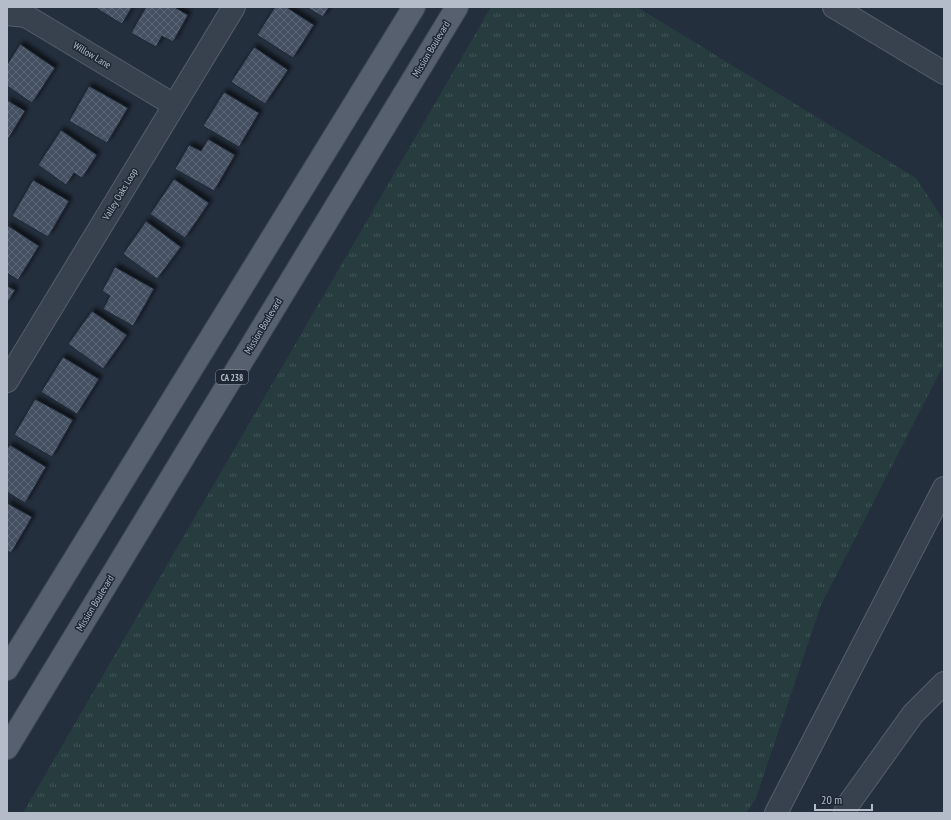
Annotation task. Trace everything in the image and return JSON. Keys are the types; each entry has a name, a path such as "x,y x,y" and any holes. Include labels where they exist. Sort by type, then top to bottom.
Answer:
{"main road":[{"path":"7,669 414,7"},
{"name":"Mission Boulevard","path":"7,748 457,7"}],"street":[{"name":"Valley Oaks Loop","path":"7,381 234,7"},
{"path":"834,7 944,73"},
{"name":"Willow Lane","path":"7,14 26,16 174,104"},
{"path":"776,813 944,488"},
{"path":"844,813 847,806 913,714 944,683"}],"green space":[{"path":"491,7 637,7 916,178 944,221 944,364 821,605 756,798 746,813 23,813"}],"building":[{"path":"94,7 132,7 122,24"},
{"path":"146,7 174,7 188,15 173,42 162,36 156,47 131,33"},
{"path":"275,7 286,7 314,25 293,58 257,35"},
{"path":"306,7 329,7 323,17"},
{"path":"20,44 55,68 32,103 7,86 7,65"},
{"path":"254,47 288,70 265,104 231,82"},
{"path":"89,86 128,108 107,143 69,121"},
{"path":"224,92 259,113 239,147 203,126"},
{"path":"7,100 25,111 7,141"},
{"path":"61,130 97,155 82,178 74,173 66,185 38,165"},
{"path":"208,139 235,155 214,191 175,169 189,145 201,151"},
{"path":"174,179 209,203 185,238 150,214"},
{"path":"33,180 69,201 48,237 12,216"},
{"path":"146,221 181,247 157,279 123,254"},
{"path":"7,225 39,246 18,280 7,273"},
{"path":"115,267 154,289 133,326 103,309 110,296 102,291"},
{"path":"7,286 15,290 7,304"},
{"path":"92,311 127,335 103,369 68,344"},
{"path":"63,357 99,379 77,414 41,392"},
{"path":"35,399 73,420 52,457 14,435"},
{"path":"10,445 46,467 25,503 7,492 7,449"},
{"path":"7,503 32,517 11,553 7,551"}]}
